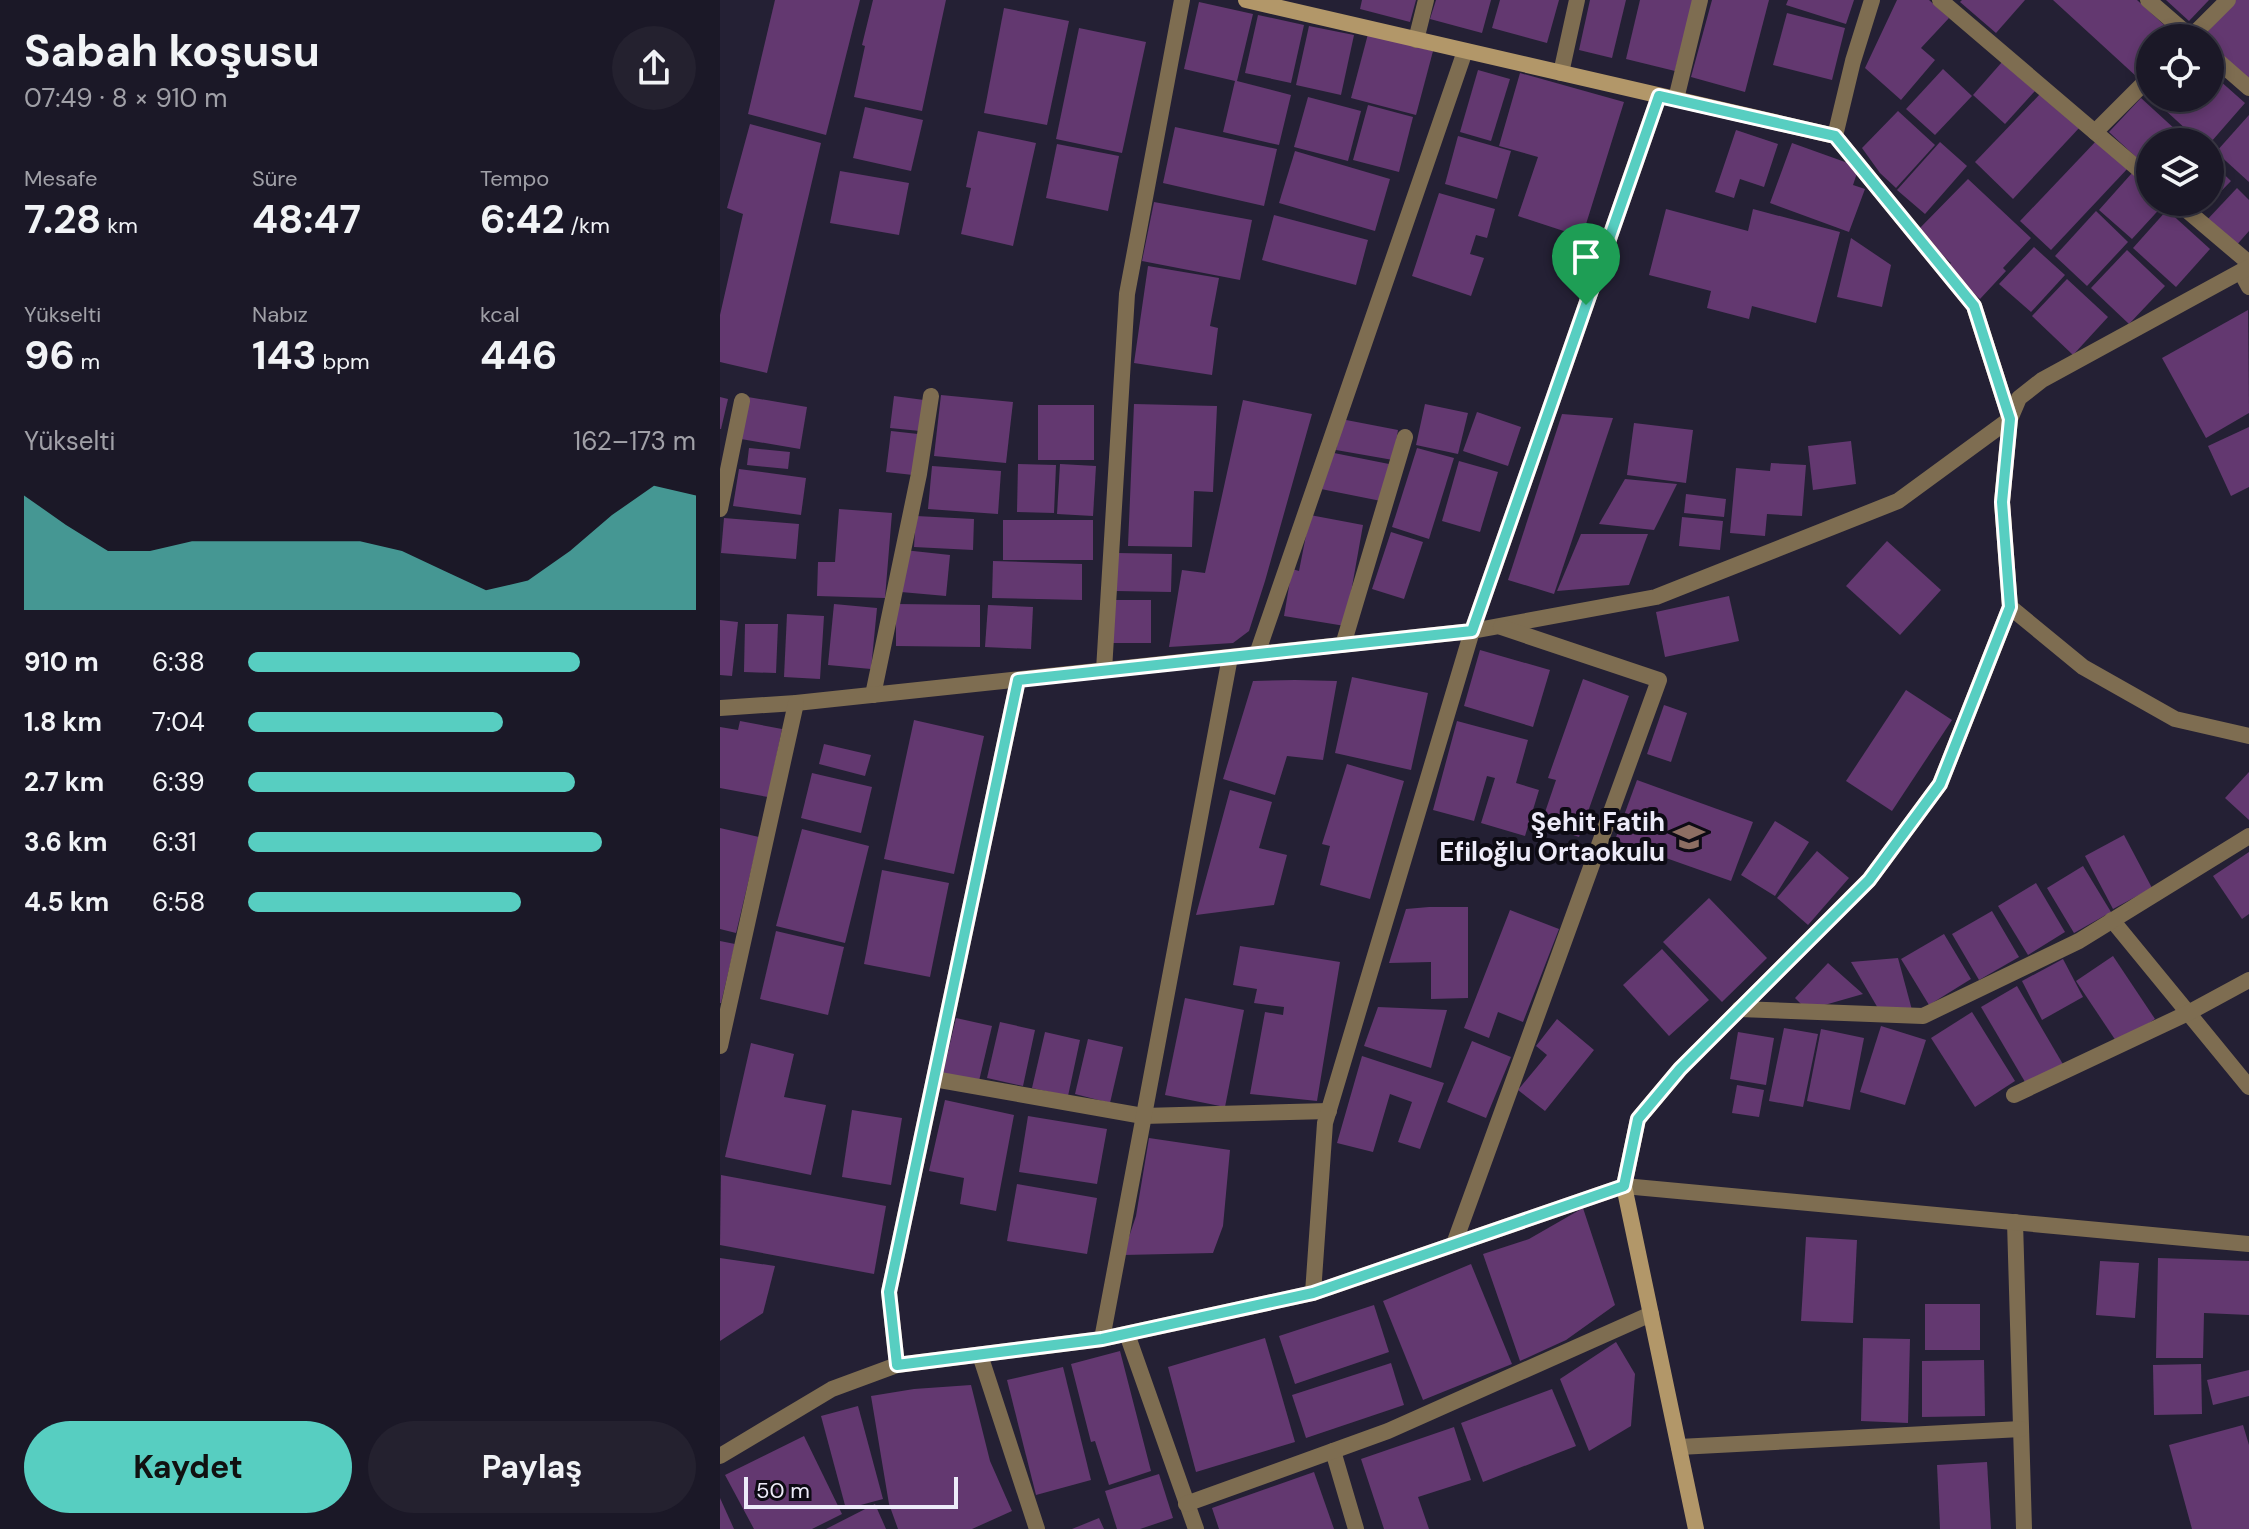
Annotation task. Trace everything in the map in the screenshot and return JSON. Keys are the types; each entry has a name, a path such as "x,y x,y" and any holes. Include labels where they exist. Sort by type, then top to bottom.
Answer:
{"street":[{"path":"1104,670 1127,294 1182,0"},
{"path":"1246,0 1298,6 1416,40 1835,136 1974,306 2010,419"},
{"path":"1416,40 1426,0"},
{"path":"1561,73 1577,0"},
{"path":"1676,99 1700,0"},
{"path":"1835,136 1872,0"},
{"path":"1940,0 2136,167"},
{"path":"2148,0 2175,24"},
{"path":"2205,24 2228,0"},
{"path":"1257,654 1465,51"},
{"path":"2224,66 2249,88"},
{"path":"2095,132 2136,91"},
{"path":"1313,1293 1325,1123 1472,631 1659,96"},
{"path":"2192,216 2246,267 2249,287"},
{"path":"1696,1529 1624,1186 1638,1119 1680,1069 1869,880 1940,784 2010,607 2002,502 2010,419 2019,398 2042,380 2246,267"},
{"path":"873,695 919,474 931,396"},
{"path":"720,509 742,401"},
{"path":"720,708 796,703 1472,631 1656,597 1898,501 2010,419"},
{"path":"1343,645 1405,437"},
{"path":"2010,607 2083,667 2175,719 2249,736"},
{"path":"1454,1244 1659,680 1498,626"},
{"path":"1102,1339 1230,657"},
{"path":"897,1365 889,1292 1018,680"},
{"path":"720,1046 796,703"},
{"path":"1739,1009 1923,1016 2079,941 2249,836"},
{"path":"2112,920 2249,1087"},
{"path":"2014,1095 2188,1013 2249,980"},
{"path":"934,1079 1143,1116 1329,1111"},
{"path":"720,1456 832,1389 897,1365 1102,1339 1313,1293 1624,1186 2249,1244"},
{"path":"2015,1222 2024,1529"},
{"path":"1186,1504 1388,1431 1651,1314"},
{"path":"1127,1334 1196,1529"},
{"path":"980,1355 1033,1527"},
{"path":"1679,1447 2021,1429"},
{"path":"1333,1451 1356,1529"}],"building":[{"path":"775,0 860,0 826,135 748,114"},
{"path":"873,0 946,0 922,111 854,97"},
{"path":"1362,0 1416,0 1410,22 1360,9"},
{"path":"1436,0 1491,0 1482,33 1430,19"},
{"path":"1500,0 1559,0 1547,43 1492,28"},
{"path":"1590,0 1626,0 1612,58 1579,50"},
{"path":"1640,0 1693,0 1675,71 1626,59"},
{"path":"1712,0 1769,0 1745,92 1691,77"},
{"path":"1788,0 1854,0 1846,24 1786,5"},
{"path":"1897,0 1929,0 1949,18 1921,48 1935,60 1901,100 1865,68"},
{"path":"2025,0 1996,33 1960,2"},
{"path":"2053,0 2137,0 2163,24 2136,24 2136,76"},
{"path":"2166,0 2209,0 2189,21"},
{"path":"2236,0 2249,0 2249,80 2224,58 2224,24 2215,24"},
{"path":"1199,2 1253,14 1237,81 1291,95 1279,145 1223,132 1235,81 1184,69"},
{"path":"1004,8 1069,21 1047,125 984,113"},
{"path":"1787,13 1845,28 1832,80 1773,65"},
{"path":"1258,15 1304,25 1291,83 1245,73"},
{"path":"1309,26 1354,35 1341,95 1296,85"},
{"path":"1079,28 1146,42 1122,153 1056,139"},
{"path":"1368,34 1433,51 1416,115 1351,98"},
{"path":"2002,62 2035,91 2005,124 1973,95"},
{"path":"1943,69 1972,96 1935,135 1906,109"},
{"path":"1478,70 1510,79 1491,141 1460,132"},
{"path":"1520,73 1624,102 1582,237 1518,216 1538,157 1499,146"},
{"path":"2224,84 2245,103 2223,128 2185,128 2167,112 2224,112"},
{"path":"2042,92 2080,127 2013,199 1975,162"},
{"path":"1308,97 1361,111 1348,161 1294,147"},
{"path":"2136,103 2136,112 2156,112 2174,128 2136,128 2136,157 2109,132"},
{"path":"1368,105 1413,117 1399,172 1353,160"},
{"path":"865,107 923,120 911,171 853,158"},
{"path":"1898,111 1935,145 1896,188 1880,173 1862,148"},
{"path":"2249,115 2249,182 2224,159 2224,143"},
{"path":"750,124 821,143 767,373 720,362 720,315 743,214 727,208"},
{"path":"1175,127 1277,149 1264,206 1163,183"},
{"path":"1736,130 1778,144 1764,187 1740,179 1734,198 1715,192"},
{"path":"978,131 1036,143 1013,246 961,234 971,188 966,187"},
{"path":"1458,136 1511,151 1497,199 1445,184"},
{"path":"2098,139 2129,167 2051,250 2020,221"},
{"path":"1940,142 1967,166 1925,214 1897,190"},
{"path":"1792,143 1859,167 1853,185 1865,189 1849,232 1770,203"},
{"path":"1057,144 1119,156 1108,211 1046,198"},
{"path":"1295,151 1390,179 1375,231 1279,203"},
{"path":"840,171 909,183 899,235 830,223"},
{"path":"2132,173 2136,177 2136,216 2153,216 2132,239 2099,210"},
{"path":"2224,174 2231,181 2224,188"},
{"path":"1968,179 2031,238 1980,299 1946,268 1951,263 1917,231"},
{"path":"2237,188 2249,200 2249,231 2234,248 2206,221 2211,216 2224,216 2224,202"},
{"path":"1439,193 1495,209 1487,238 1476,235 1470,254 1484,258 1471,296 1412,276"},
{"path":"1154,202 1252,220 1240,280 1142,261"},
{"path":"1666,209 1748,231 1753,209 1840,232 1816,323 1752,306 1749,319 1707,308 1711,291 1649,275"},
{"path":"2096,211 2128,242 2087,286 2055,256"},
{"path":"1274,215 1368,240 1356,285 1262,260"},
{"path":"2162,216 2174,216 2210,249 2176,287 2133,248"},
{"path":"1851,238 1891,265 1882,307 1837,297"},
{"path":"2034,247 2065,275 2031,312 1999,284"},
{"path":"2127,250 2165,286 2129,324 2091,288"},
{"path":"1148,266 1219,278 1210,326 1218,328 1212,375 1134,363"},
{"path":"2067,279 2108,317 2073,355 2032,316"},
{"path":"2248,310 2249,413 2206,438 2162,358"},
{"path":"941,395 1013,402 1006,463 934,456"},
{"path":"894,396 924,400 920,431 890,428"},
{"path":"720,397 728,399 721,429 720,429"},
{"path":"748,397 807,407 800,449 741,439"},
{"path":"1243,400 1312,414 1265,581 1249,631 1233,643 1169,647 1182,570 1205,573"},
{"path":"1134,404 1217,406 1213,492 1194,491 1192,547 1128,546"},
{"path":"1425,404 1468,413 1458,454 1416,445"},
{"path":"1038,405 1094,405 1094,460 1038,460"},
{"path":"1477,412 1521,427 1508,466 1463,451"},
{"path":"1562,414 1613,418 1554,594 1508,580"},
{"path":"1341,419 1398,430 1393,460 1336,450"},
{"path":"1634,423 1693,430 1686,483 1627,475"},
{"path":"2249,427 2249,487 2231,496 2208,446"},
{"path":"891,431 918,434 913,475 886,472"},
{"path":"1851,441 1856,484 1813,490 1808,446"},
{"path":"749,448 790,452 788,469 747,465"},
{"path":"1417,448 1454,458 1429,539 1392,527"},
{"path":"1329,452 1389,464 1381,501 1321,489"},
{"path":"1459,461 1498,472 1480,532 1442,521"},
{"path":"1771,463 1806,465 1802,516 1767,514 1765,536 1730,533 1736,468 1770,471"},
{"path":"1018,464 1056,465 1054,513 1017,512"},
{"path":"1060,464 1096,466 1093,516 1057,514"},
{"path":"932,466 1001,471 998,514 928,509"},
{"path":"739,469 806,478 801,515 733,506"},
{"path":"1625,479 1677,484 1654,530 1599,524"},
{"path":"1686,494 1726,499 1724,517 1684,513"},
{"path":"839,509 892,513 885,598 817,596 818,562 835,562"},
{"path":"1310,515 1363,525 1345,626 1284,616 1292,569 1299,571"},
{"path":"916,516 974,519 973,550 914,547"},
{"path":"1682,517 1723,521 1720,550 1679,546"},
{"path":"724,518 799,524 796,559 721,553"},
{"path":"1003,520 1093,520 1093,560 1003,560"},
{"path":"1391,532 1423,542 1404,599 1372,589"},
{"path":"1581,534 1648,534 1629,585 1557,591"},
{"path":"1887,541 1941,590 1900,635 1846,586"},
{"path":"904,550 950,555 946,596 901,592"},
{"path":"1117,553 1172,554 1171,592 1116,591"},
{"path":"993,561 1082,564 1082,600 992,598"},
{"path":"1729,596 1739,641 1665,657 1656,612"},
{"path":"1112,600 1151,600 1151,643 1112,643"},
{"path":"834,604 877,608 871,669 828,665"},
{"path":"896,604 980,605 980,647 896,646"},
{"path":"988,605 1033,607 1031,649 985,647"},
{"path":"787,614 824,616 820,679 784,677"},
{"path":"720,620 738,622 732,676 720,675"},
{"path":"745,624 778,624 776,673 744,672"},
{"path":"1480,650 1550,670 1533,727 1464,706"},
{"path":"1352,677 1428,693 1411,770 1335,753"},
{"path":"1583,679 1629,696 1579,837 1541,824 1556,780 1548,778"},
{"path":"1253,681 1337,681 1323,760 1287,756 1275,795 1223,779"},
{"path":"1906,690 1952,720 1892,811 1846,781"},
{"path":"1664,705 1687,713 1671,762 1647,754"},
{"path":"914,720 984,736 954,874 884,859"},
{"path":"740,721 782,729 768,797 720,788 720,727 738,730"},
{"path":"1457,721 1528,740 1516,783 1539,790 1525,836 1481,823 1495,778 1487,776 1474,821 1433,810"},
{"path":"824,744 871,755 865,776 819,764"},
{"path":"1347,764 1404,781 1370,899 1320,885 1330,846 1322,844"},
{"path":"2249,772 2249,820 2225,798"},
{"path":"812,773 872,787 861,833 801,818"},
{"path":"1637,780 1753,822 1731,881 1615,840"},
{"path":"1230,790 1272,802 1259,848 1287,855 1274,905 1196,915"},
{"path":"1775,821 1809,842 1775,896 1741,875"},
{"path":"720,828 759,837 736,933 720,929"},
{"path":"802,829 869,846 845,943 776,926"},
{"path":"2124,835 2152,888 2113,909 2085,856"},
{"path":"1817,851 1849,878 1808,925 1777,898"},
{"path":"2249,852 2249,914 2242,919 2213,876"},
{"path":"2083,866 2111,912 2074,933 2047,888"},
{"path":"882,870 949,883 930,977 864,964"},
{"path":"2036,883 2065,932 2028,955 1998,906"},
{"path":"1709,898 1767,958 1722,1002 1663,942"},
{"path":"1468,907 1468,998 1431,999 1431,962 1389,963 1406,909"},
{"path":"1510,910 1559,929 1523,1022 1498,1012 1489,1038 1464,1028"},
{"path":"1992,911 2019,957 1979,980 1952,934"},
{"path":"776,931 844,947 828,1015 760,999"},
{"path":"1944,934 1971,979 1929,1005 1901,959"},
{"path":"720,941 735,944 721,1003 720,1003"},
{"path":"1240,946 1340,962 1317,1101 1250,1094 1265,1012 1283,1015 1284,1007 1254,1003 1257,989 1233,985"},
{"path":"1662,949 1709,1000 1669,1036 1623,985"},
{"path":"2113,956 2155,1019 2118,1044 2076,981"},
{"path":"1898,958 1912,1010 1879,1010 1851,962"},
{"path":"2063,959 2083,997 2042,1020 2022,981"},
{"path":"1828,963 1863,994 1807,1010 1795,998"},
{"path":"2017,986 2064,1066 2028,1087 1981,1007"},
{"path":"1185,998 1244,1010 1225,1107 1165,1095"},
{"path":"1378,1007 1447,1010 1431,1068 1364,1046"},
{"path":"1972,1012 2015,1081 1975,1107 1931,1038"},
{"path":"956,1018 992,1026 979,1081 943,1073"},
{"path":"1557,1019 1594,1050 1545,1111 1518,1090 1547,1055 1536,1046"},
{"path":"1000,1022 1035,1030 1023,1086 987,1078"},
{"path":"1881,1026 1926,1040 1905,1105 1860,1092"},
{"path":"1784,1028 1818,1034 1803,1107 1769,1101"},
{"path":"1821,1029 1864,1038 1850,1110 1807,1101"},
{"path":"1045,1032 1080,1040 1068,1096 1032,1088"},
{"path":"1738,1032 1774,1038 1766,1085 1730,1079"},
{"path":"1088,1039 1123,1047 1110,1103 1075,1094"},
{"path":"1472,1041 1511,1057 1486,1118 1447,1102"},
{"path":"751,1043 794,1054 784,1097 826,1105 811,1175 725,1157"},
{"path":"1362,1056 1444,1083 1420,1149 1398,1142 1412,1102 1390,1094 1373,1152 1337,1143"},
{"path":"1737,1085 1764,1090 1759,1117 1732,1113"},
{"path":"945,1100 1014,1115 996,1211 960,1204 964,1178 929,1171"},
{"path":"852,1110 902,1118 891,1185 842,1177"},
{"path":"1028,1116 1107,1129 1097,1184 1019,1172"},
{"path":"1149,1138 1230,1150 1223,1226 1213,1253 1123,1255 1136,1216"},
{"path":"721,1175 886,1206 874,1274 720,1245"},
{"path":"1017,1184 1097,1198 1087,1254 1007,1241"},
{"path":"1583,1208 1615,1305 1566,1340 1520,1361 1483,1254 1529,1239"},
{"path":"1806,1237 1857,1240 1853,1323 1801,1321"},
{"path":"720,1258 775,1266 763,1313 720,1341"},
{"path":"2158,1258 2249,1261 2249,1315 2204,1313 2203,1358 2156,1358"},
{"path":"2100,1261 2139,1263 2135,1318 2096,1315"},
{"path":"1471,1264 1512,1364 1423,1400 1383,1301"},
{"path":"1925,1304 1980,1304 1980,1350 1925,1350"},
{"path":"1374,1305 1389,1352 1295,1384 1279,1336"},
{"path":"1265,1338 1295,1442 1196,1472 1168,1367"},
{"path":"1863,1338 1910,1339 1908,1423 1861,1421"},
{"path":"1616,1342 1635,1374 1631,1426 1589,1451 1560,1379"},
{"path":"1120,1351 1151,1471 1109,1485 1095,1441 1091,1442 1071,1364"},
{"path":"1984,1360 1985,1416 1922,1417 1922,1361"},
{"path":"1391,1363 1404,1405 1306,1438 1292,1395"},
{"path":"2201,1364 2202,1414 2154,1415 2153,1365"},
{"path":"1063,1367 1091,1480 1036,1495 1007,1380"},
{"path":"2249,1370 2249,1396 2213,1405 2207,1380"},
{"path":"971,1385 990,1461 1012,1511 972,1529 898,1529 889,1504 871,1396"},
{"path":"1552,1389 1576,1446 1483,1482 1461,1423"},
{"path":"858,1406 883,1499 846,1509 821,1416"},
{"path":"2243,1425 2249,1445 2249,1529 2192,1529 2169,1445"},
{"path":"1454,1427 1471,1480 1418,1497 1429,1529 1384,1529 1361,1459"},
{"path":"804,1436 842,1514 812,1529 754,1529 725,1475"},
{"path":"1987,1462 1991,1529 1940,1529 1937,1465"},
{"path":"1314,1472 1334,1529 1219,1529 1212,1508"},
{"path":"1159,1474 1173,1518 1140,1529 1117,1529 1105,1491"},
{"path":"720,1498 734,1529 720,1529"},
{"path":"875,1504 886,1529 826,1529"},
{"path":"1099,1518 1104,1529 1072,1529"}],"place":[{"name":"Şehit Fatih Efiloğlu Ortaokulu","path":"1689,837"}],"route":[{"path":"1659,96 1835,136 1974,306 2010,419 2002,502 2010,607 1940,784 1869,880 1680,1069 1638,1119 1624,1186 1313,1293 1102,1339 897,1365 889,1292 1018,680 1472,631 1586,305 1659,96"}]}
